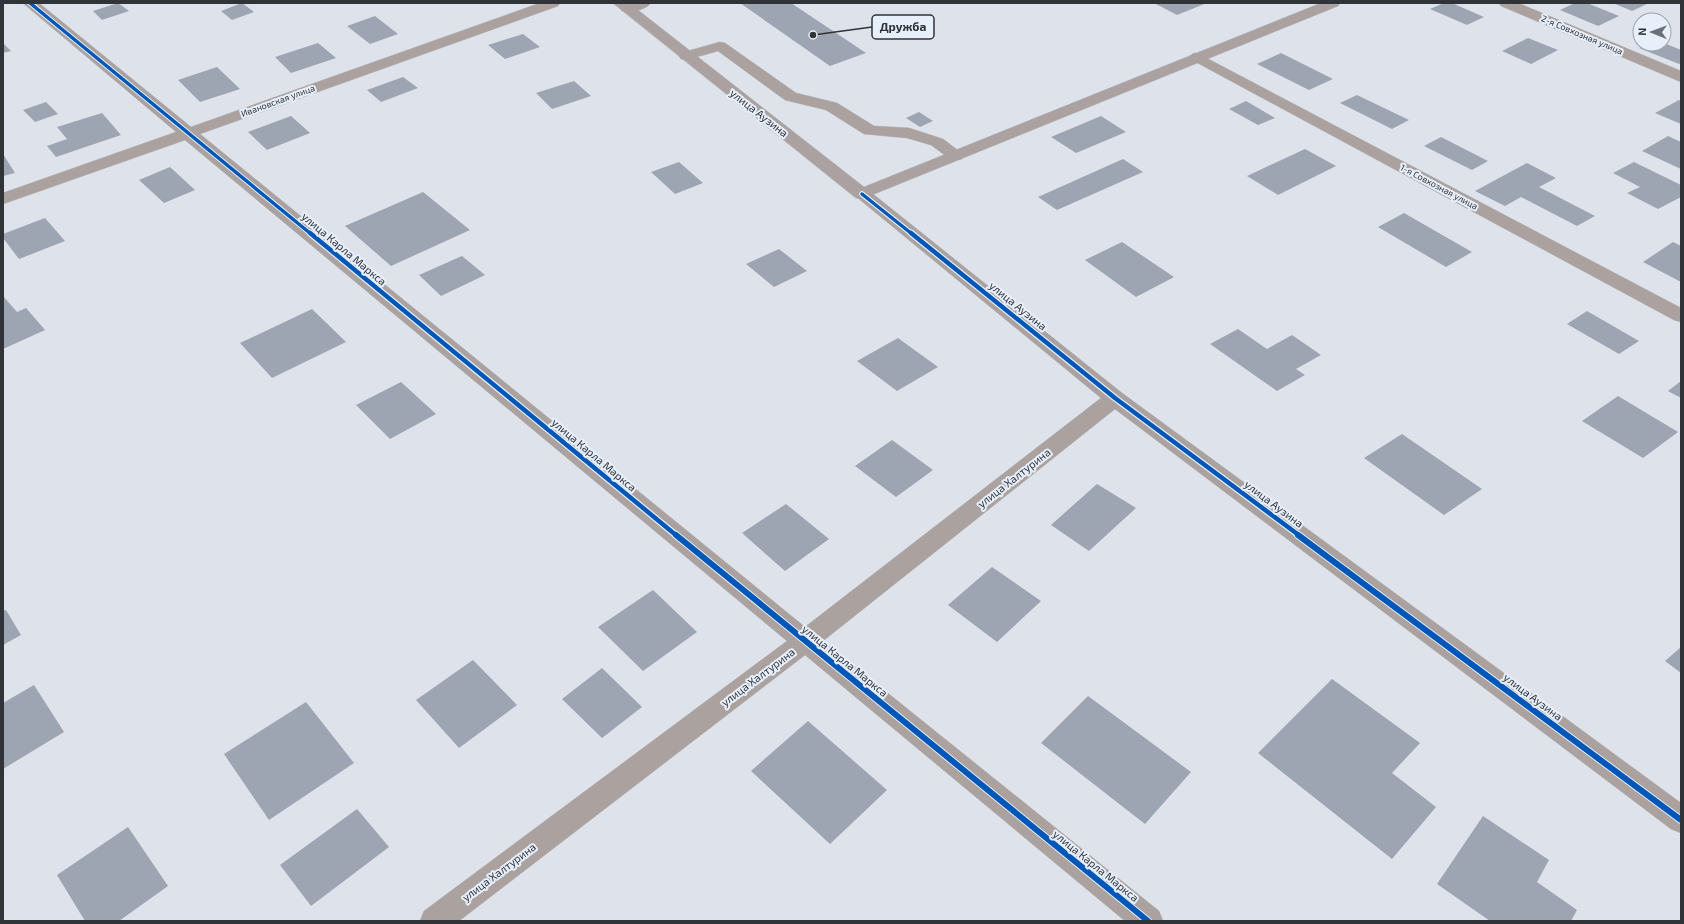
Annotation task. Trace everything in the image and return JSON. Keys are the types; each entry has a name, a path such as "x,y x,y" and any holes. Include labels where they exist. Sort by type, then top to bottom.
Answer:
{"main road":[{"path":"862,194 1328,4"},
{"name":"улица Аузина","path":"623,6 862,194"}],"street":[{"name":"улица Карла Маркса","path":"30,3 805,642 1148,921"},
{"name":"Ивановская улица","path":"3,199 553,3"},
{"path":"623,6 644,3"},
{"name":"2-я Совхозная улица","path":"1506,3 1681,76"},
{"path":"686,56 720,46 792,97 831,106 870,131 909,133 937,142 956,156"},
{"name":"1-я Совхозная улица","path":"1197,57 1681,316"},
{"name":"улица Аузина","path":"862,194 1115,398 1681,820"},
{"name":"улица Халтурина","path":"434,921 805,642 1115,398"}],"building":[{"path":"118,3 129,11 102,20 93,11"},
{"path":"242,3 254,12 232,20 221,11"},
{"path":"740,3 791,3 866,53 830,66"},
{"path":"1154,3 1207,3 1177,15"},
{"path":"1444,3 1452,3 1484,17 1467,25 1430,9"},
{"path":"1575,3 1587,3 1619,16 1598,26 1560,10"},
{"path":"1613,3 1649,3 1632,11"},
{"path":"375,16 398,34 370,44 347,26"},
{"path":"523,34 540,47 505,59 488,45"},
{"path":"1528,38 1558,50 1531,64 1502,51"},
{"path":"3,43 11,51 3,53"},
{"path":"318,43 336,58 291,73 275,57"},
{"path":"1672,46 1681,50 1681,63 1679,64 1649,52 1672,52"},
{"path":"1281,53 1333,79 1309,90 1257,64"},
{"path":"217,67 240,89 200,102 178,80"},
{"path":"403,77 418,88 381,102 367,90"},
{"path":"574,81 591,96 552,109 536,93"},
{"path":"1357,95 1409,120 1392,129 1340,103"},
{"path":"1679,100 1681,101 1681,124 1655,113"},
{"path":"1246,101 1275,118 1258,125 1229,109"},
{"path":"46,102 58,114 35,122 23,110"},
{"path":"919,112 933,121 920,127 906,118"},
{"path":"102,113 121,135 56,157 47,146 67,139 57,127"},
{"path":"291,116 310,133 267,150 248,132"},
{"path":"1101,116 1126,132 1076,153 1051,137"},
{"path":"1668,136 1681,142 1681,169 1642,151"},
{"path":"1441,137 1488,161 1472,170 1424,146"},
{"path":"1305,149 1336,166 1278,195 1247,176"},
{"path":"3,154 15,173 3,176"},
{"path":"1123,159 1143,172 1057,210 1038,197"},
{"path":"679,162 703,183 675,194 651,172"},
{"path":"1634,162 1681,185 1681,197 1658,209 1627,193 1640,187 1613,173"},
{"path":"1527,163 1556,178 1539,187 1595,216 1577,226 1521,197 1505,206 1475,191"},
{"path":"170,167 195,190 164,203 139,180"},
{"path":"423,192 470,230 391,266 345,226"},
{"path":"1404,213 1472,252 1446,267 1378,227"},
{"path":"45,218 65,241 19,259 3,238 3,234"},
{"path":"1122,242 1174,277 1136,297 1085,260"},
{"path":"1673,242 1681,246 1681,282 1643,262"},
{"path":"779,249 807,271 774,287 746,264"},
{"path":"462,256 485,275 441,296 419,275"},
{"path":"3,296 17,312 26,308 45,330 3,349"},
{"path":"312,309 346,342 272,378 240,343"},
{"path":"1587,311 1639,341 1619,354 1567,324"},
{"path":"1238,329 1267,349 1292,335 1321,355 1296,369 1305,375 1277,391 1210,344"},
{"path":"898,338 938,367 897,391 857,361"},
{"path":"1681,381 1681,398 1668,391"},
{"path":"401,382 436,414 390,439 356,405"},
{"path":"1618,396 1678,432 1643,458 1582,421"},
{"path":"1402,434 1482,489 1444,515 1364,458"},
{"path":"892,440 933,470 896,497 855,466"},
{"path":"1097,484 1136,508 1089,551 1051,525"},
{"path":"786,504 829,539 785,571 742,533"},
{"path":"992,567 1041,601 997,642 948,605"},
{"path":"653,590 697,632 643,671 598,627"},
{"path":"6,610 21,635 3,645 3,611"},
{"path":"1681,647 1681,673 1665,661"},
{"path":"473,660 517,705 459,748 416,700"},
{"path":"602,668 642,707 602,738 562,699"},
{"path":"1332,679 1420,743 1392,773 1436,807 1392,859 1258,753"},
{"path":"34,685 64,732 3,769 3,703"},
{"path":"1088,696 1191,772 1145,824 1041,743"},
{"path":"306,702 354,763 269,820 224,754"},
{"path":"808,721 887,790 830,844 751,771"},
{"path":"357,809 389,847 311,906 280,865"},
{"path":"1483,816 1549,860 1537,882 1577,910 1571,921 1490,921 1437,884"},
{"path":"128,827 168,886 119,921 85,921 57,875"}],"cycle path":[{"path":"30,3 805,641 1148,921"},
{"path":"862,194 1115,398 1681,820"}],"place":[{"name":"Дружба","path":"813,35"}]}
